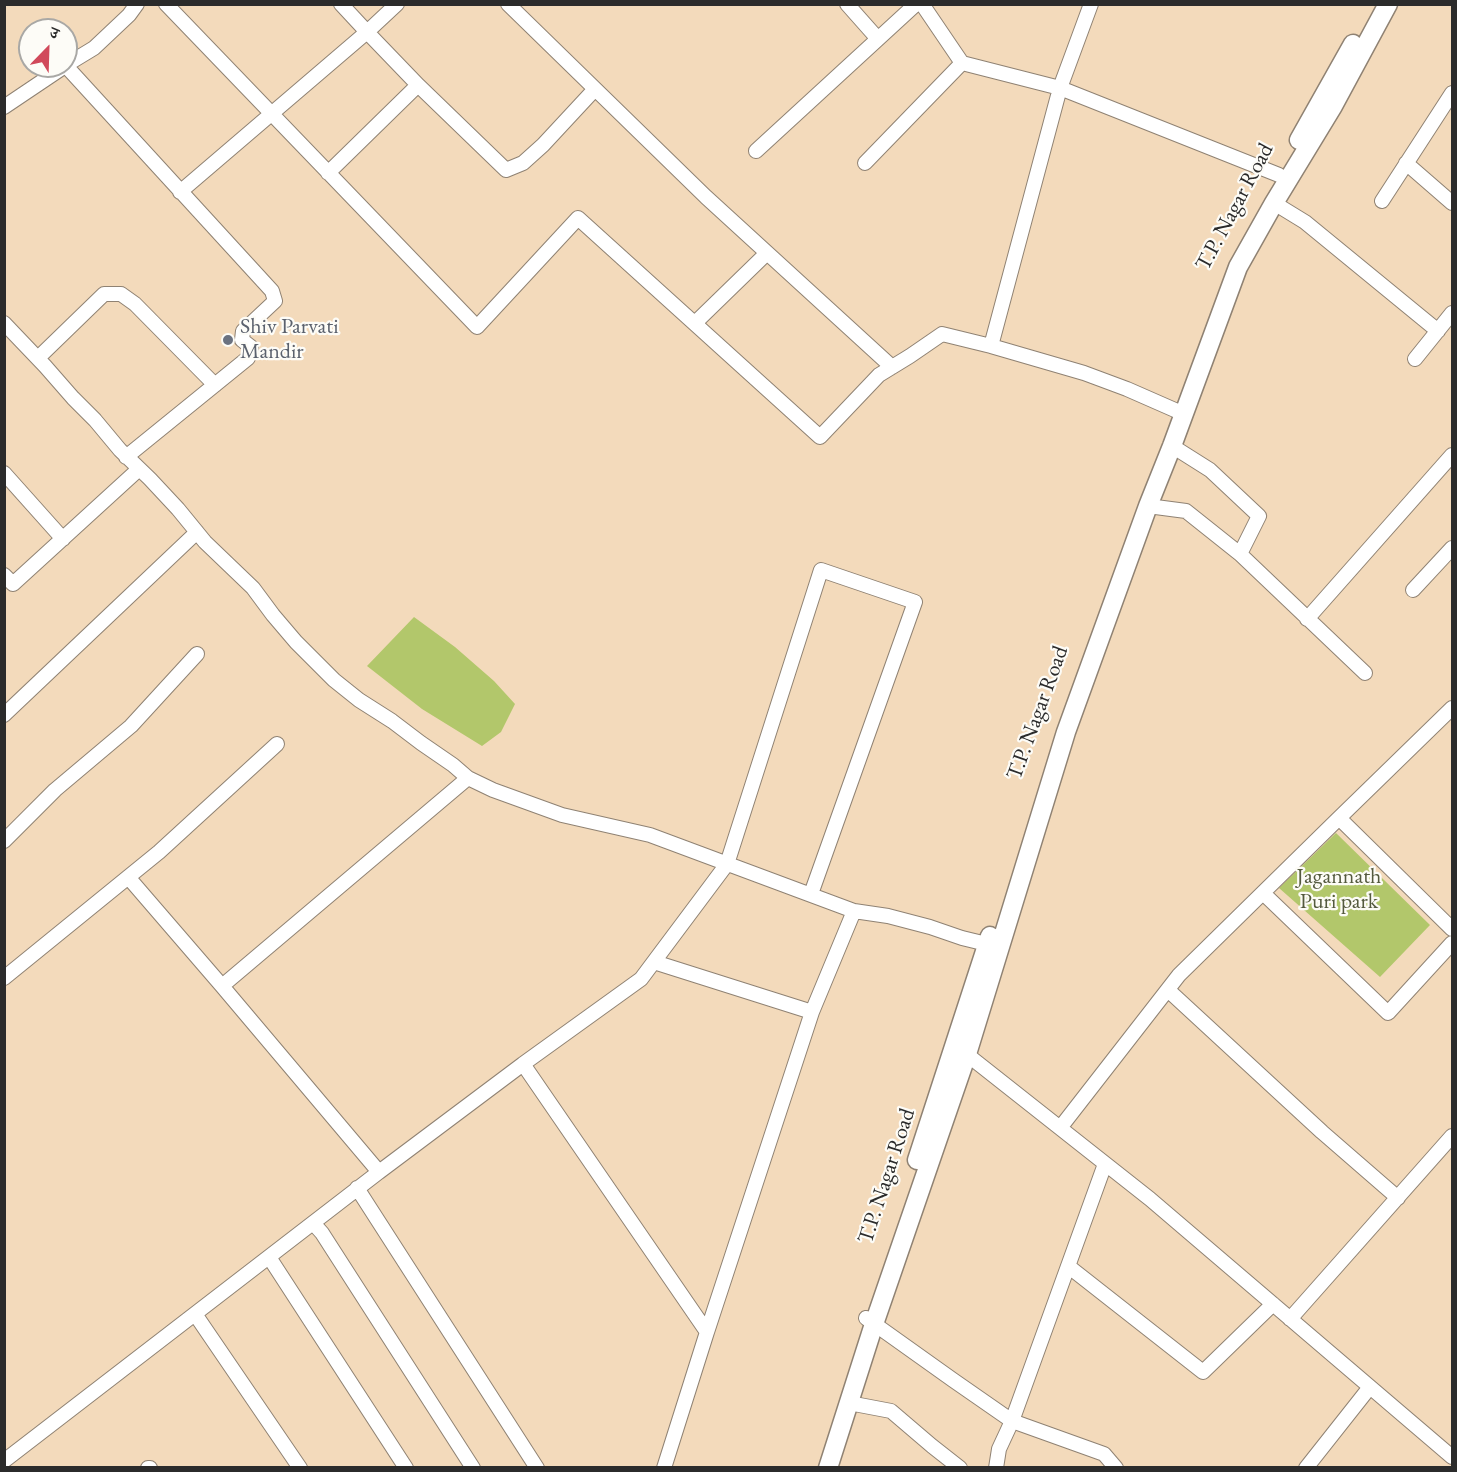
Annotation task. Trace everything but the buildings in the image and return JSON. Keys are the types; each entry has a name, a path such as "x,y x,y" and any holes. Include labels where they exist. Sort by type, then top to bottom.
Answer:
{"main road":[{"name":"T.P. Nagar Road","path":"818,1467 870,1321 961,1049 994,945 1045,759 1179,412 1227,268 1375,4"},
{"path":"994,945 1066,732 1172,446 1179,412 1238,267 1274,202 1333,106 1388,4"},
{"path":"828,1467 849,1403 870,1321"}],"street":[{"path":"78,58 94,48 129,15 137,4"},
{"path":"166,4 477,327 578,218 820,437 879,375 942,334 1084,373 1179,412"},
{"path":"341,4 418,85 506,170 522,163 543,145 595,89"},
{"path":"180,192 397,4"},
{"path":"508,4 706,197 892,367"},
{"path":"847,4 878,39"},
{"path":"756,151 916,4"},
{"path":"922,4 962,63 1060,88 1279,175"},
{"path":"991,346 1060,88 1092,4"},
{"path":"865,163 962,63"},
{"path":"4,107 47,78"},
{"path":"76,78 272,291 275,301 243,331 242,340 251,347 248,358 126,457"},
{"path":"328,173 418,85"},
{"path":"1382,201 1452,93"},
{"path":"1406,163 1452,203"},
{"path":"1274,202 1305,222 1438,332"},
{"path":"695,323 767,253"},
{"path":"38,358 104,294 121,294 135,304 214,385"},
{"path":"1415,359 1452,313"},
{"path":"4,323 95,420 126,457 178,509 205,542 254,588 296,642 334,680 468,778 493,790 562,815 650,835 854,911 888,916 994,945"},
{"path":"1172,446 1210,470 1259,516 1240,554"},
{"path":"1307,619 1452,455"},
{"path":"4,575 13,584 140,469"},
{"path":"4,473 63,539"},
{"path":"1148,506 1186,511 1240,554 1365,673"},
{"path":"4,715 197,532"},
{"path":"1413,590 1452,548"},
{"path":"4,1461 357,1188 641,979 727,864 821,570 915,602 811,894"},
{"path":"4,841 55,790 131,726 197,654"},
{"path":"1060,1128 1179,975 1452,708"},
{"path":"4,978 159,852 277,744"},
{"path":"222,986 468,778"},
{"path":"1338,818 1452,930"},
{"path":"128,877 379,1172"},
{"path":"1263,893 1388,1013 1452,943"},
{"path":"664,1467 812,1012 854,911"},
{"path":"654,962 812,1012"},
{"path":"1167,990 1322,1132 1398,1198"},
{"path":"961,1049 1150,1199 1452,1457"},
{"path":"523,1064 707,1332"},
{"path":"1290,1319 1452,1136"},
{"path":"996,1467 999,1449 1012,1420 1105,1164"},
{"path":"357,1188 537,1467"},
{"path":"312,1223 322,1233 473,1467"},
{"path":"269,1257 405,1467"},
{"path":"1068,1266 1203,1372 1273,1304"},
{"path":"195,1314 300,1467"},
{"path":"870,1321 1012,1420 1104,1454 1116,1467"},
{"path":"1306,1467 1370,1387"},
{"path":"849,1403 891,1411 960,1467"}],"green space":[{"path":"414,617 455,647 494,681 515,704 501,732 482,746 422,709 367,666"},
{"name":"Jagannath Puri park","path":"1336,833 1430,925 1380,977 1279,888"}],"place":[{"name":"Shiv Parvati Mandir","path":"228,340"}]}
